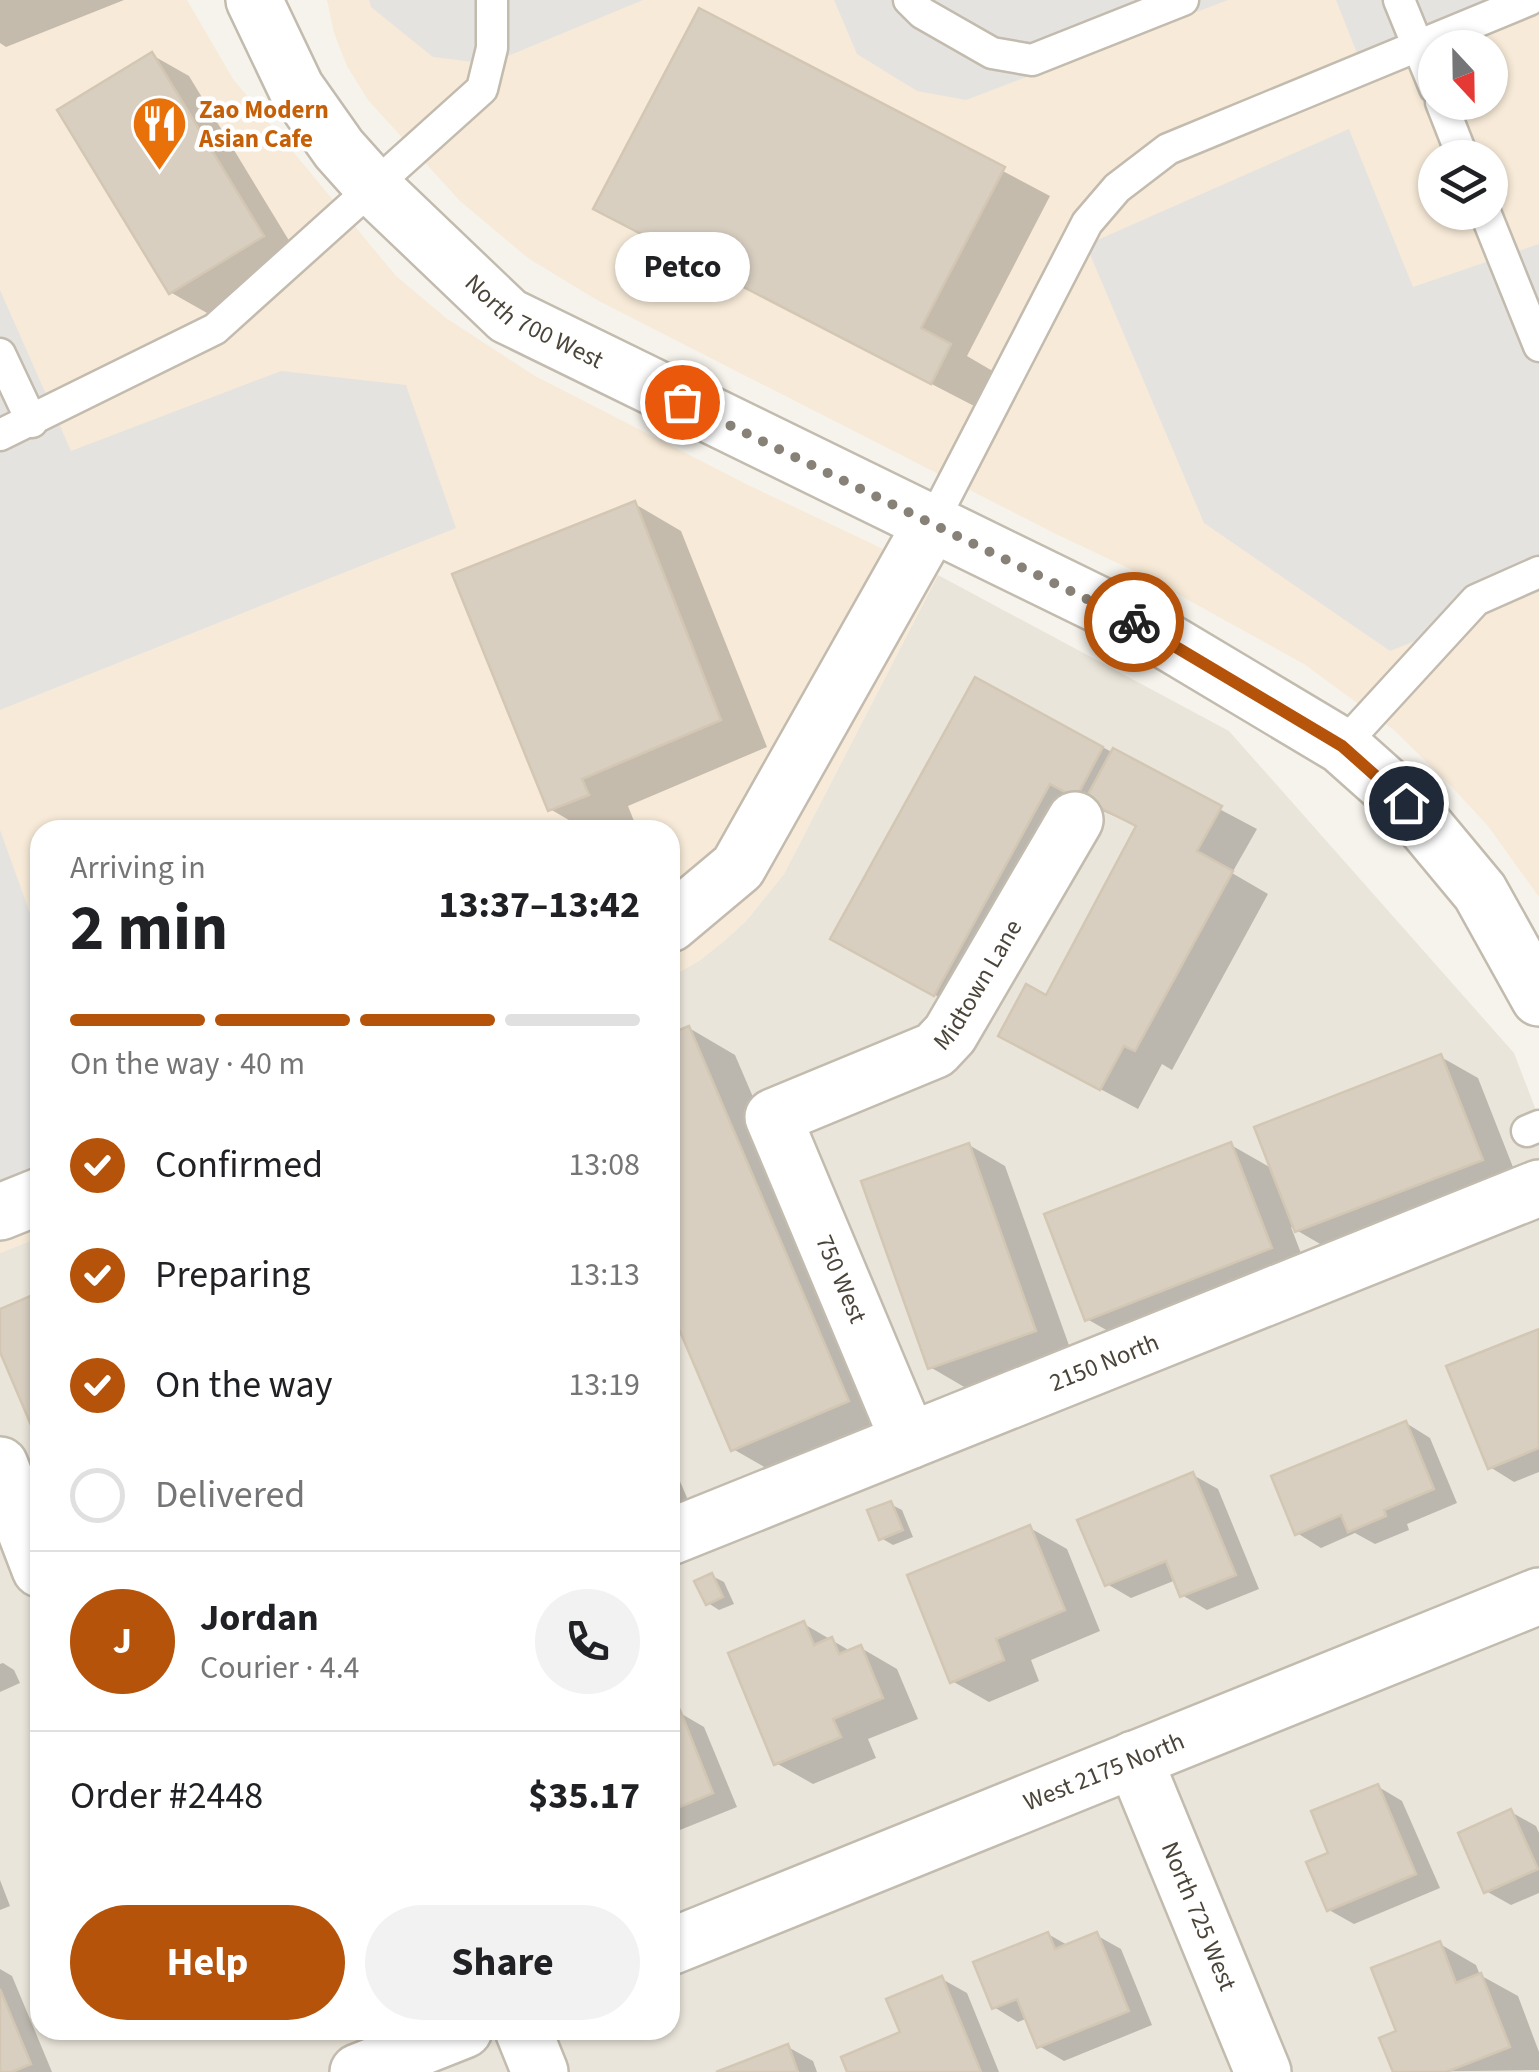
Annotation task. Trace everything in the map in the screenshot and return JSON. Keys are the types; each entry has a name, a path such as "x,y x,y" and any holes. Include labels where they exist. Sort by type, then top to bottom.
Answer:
{"street":[{"name":"North 700 West","path":"254,0 296,88 339,149 372,187 508,316 1138,624 1342,746 1406,803 1480,892 1539,998"},
{"path":"680,916 738,867 931,526"},
{"name":"Midtown Lane","path":"774,1117 936,1050 950,1034 1075,820"},
{"name":"750 West","path":"774,1117 909,1442"},
{"name":"2150 North","path":"680,1534 1539,1188"},
{"path":"0,1212 30,1200"},
{"path":"0,1465 30,1543"},
{"name":"West 2175 North","path":"680,1943 1539,1596"},
{"name":"North 725 West","path":"1134,1760 1263,2072"},
{"path":"358,2072 439,2040"},
{"path":"527,2040 540,2072"}],"lane":[{"path":"0,435 215,329 482,89 492,48 492,0"},
{"path":"909,0 922,13 992,53 1032,60 1183,0"},
{"path":"1399,0 1417,44"},
{"path":"931,526 1087,223 1117,188 1168,149 1529,0"},
{"path":"1492,230 1539,346"},
{"path":"0,354 32,422"},
{"path":"1342,746 1476,600 1539,572"}],"shaded area":[{"path":"0,0 187,0 233,79 396,276 446,318 535,376 748,485 938,575 784,874 746,921 699,961 680,971 680,820 30,820 30,1241 0,1253"},
{"path":"327,0 1539,0 1539,897 1488,826 1451,786 1394,730 1304,664 1143,575 597,300 528,258 460,201 368,100 347,66"},
{"path":"369,0 643,0 489,64 433,57 371,7"},
{"path":"834,0 1228,0 966,100 917,91 857,54"},
{"path":"1336,0 1539,0 1539,12 1494,30 1418,30 1418,61 1368,81"},
{"path":"1349,129 1413,287 1539,244 1539,592 1390,651 1204,523 1086,245"},
{"path":"0,290 71,451 281,371 406,385 456,528 0,710"},
{"path":"938,575 1229,731 1514,1053 1539,1118 1539,2072 0,2072 0,1253 30,1241 30,2040 680,2040 680,971 699,961 746,921 784,874"},
{"path":"0,830 30,913 30,1219 0,1230"}],"building":[{"path":"699,8 1005,167 921,328 951,344 931,384 593,209"},
{"name":"Zao Modern Asian Cafe","path":"152,52 264,236 169,294 57,110"},
{"path":"635,501 721,720 582,779 589,795 548,811 452,574"},
{"path":"975,677 1103,747 1076,798 1050,784 934,996 830,939"},
{"path":"1113,748 1222,806 1197,851 1233,871 1135,1051 1124,1046 1100,1090 998,1036 1026,984 1046,995 1136,826 1085,800"},
{"path":"689,1026 849,1401 731,1451 680,1331 680,1030"},
{"path":"1441,1054 1483,1160 1295,1232 1254,1127"},
{"path":"1231,1142 1272,1248 1085,1321 1044,1214"},
{"path":"969,1143 1036,1331 928,1369 861,1181"},
{"path":"30,1296 30,1422 0,1352 0,1309"},
{"path":"1539,1329 1539,1448 1488,1469 1446,1366"},
{"path":"1406,1421 1434,1489 1384,1510 1386,1516 1348,1532 1341,1515 1295,1535 1271,1476"},
{"path":"1193,1472 1236,1575 1180,1597 1166,1561 1105,1586 1077,1520"},
{"path":"891,1501 903,1530 879,1540 867,1510"},
{"path":"1030,1525 1065,1610 996,1639 1004,1660 950,1683 907,1575"},
{"path":"712,1573 723,1597 706,1605 694,1581"},
{"path":"804,1621 814,1645 832,1637 839,1654 861,1645 883,1698 833,1719 841,1737 774,1765 728,1653"},
{"path":"680,1710 713,1793 680,1807"},
{"path":"1378,1784 1416,1874 1327,1911 1306,1862 1328,1853 1311,1811"},
{"path":"1511,1809 1538,1869 1484,1893 1458,1833"},
{"path":"1048,1932 1055,1949 1097,1932 1129,2011 1037,2048 1017,1999 992,2009 973,1962"},
{"path":"1440,1941 1456,1983 1481,1973 1510,2047 1446,2072 1393,2072 1379,2038 1396,2031 1371,1968"},
{"path":"942,1976 981,2072 847,2072 841,2057 900,2032 886,1999"},
{"path":"0,1989 31,2064 12,2072 0,2072"},
{"path":"788,2044 798,2072 716,2072"}],"way so far":[{"path":"682,402 1134,622"}],"place":[{"name":"Zao Modern Asian Cafe","path":"160,173"},
{"name":"Petco","path":"682,402"}],"route":[{"path":"1134,622 1342,746 1406,803"}]}
